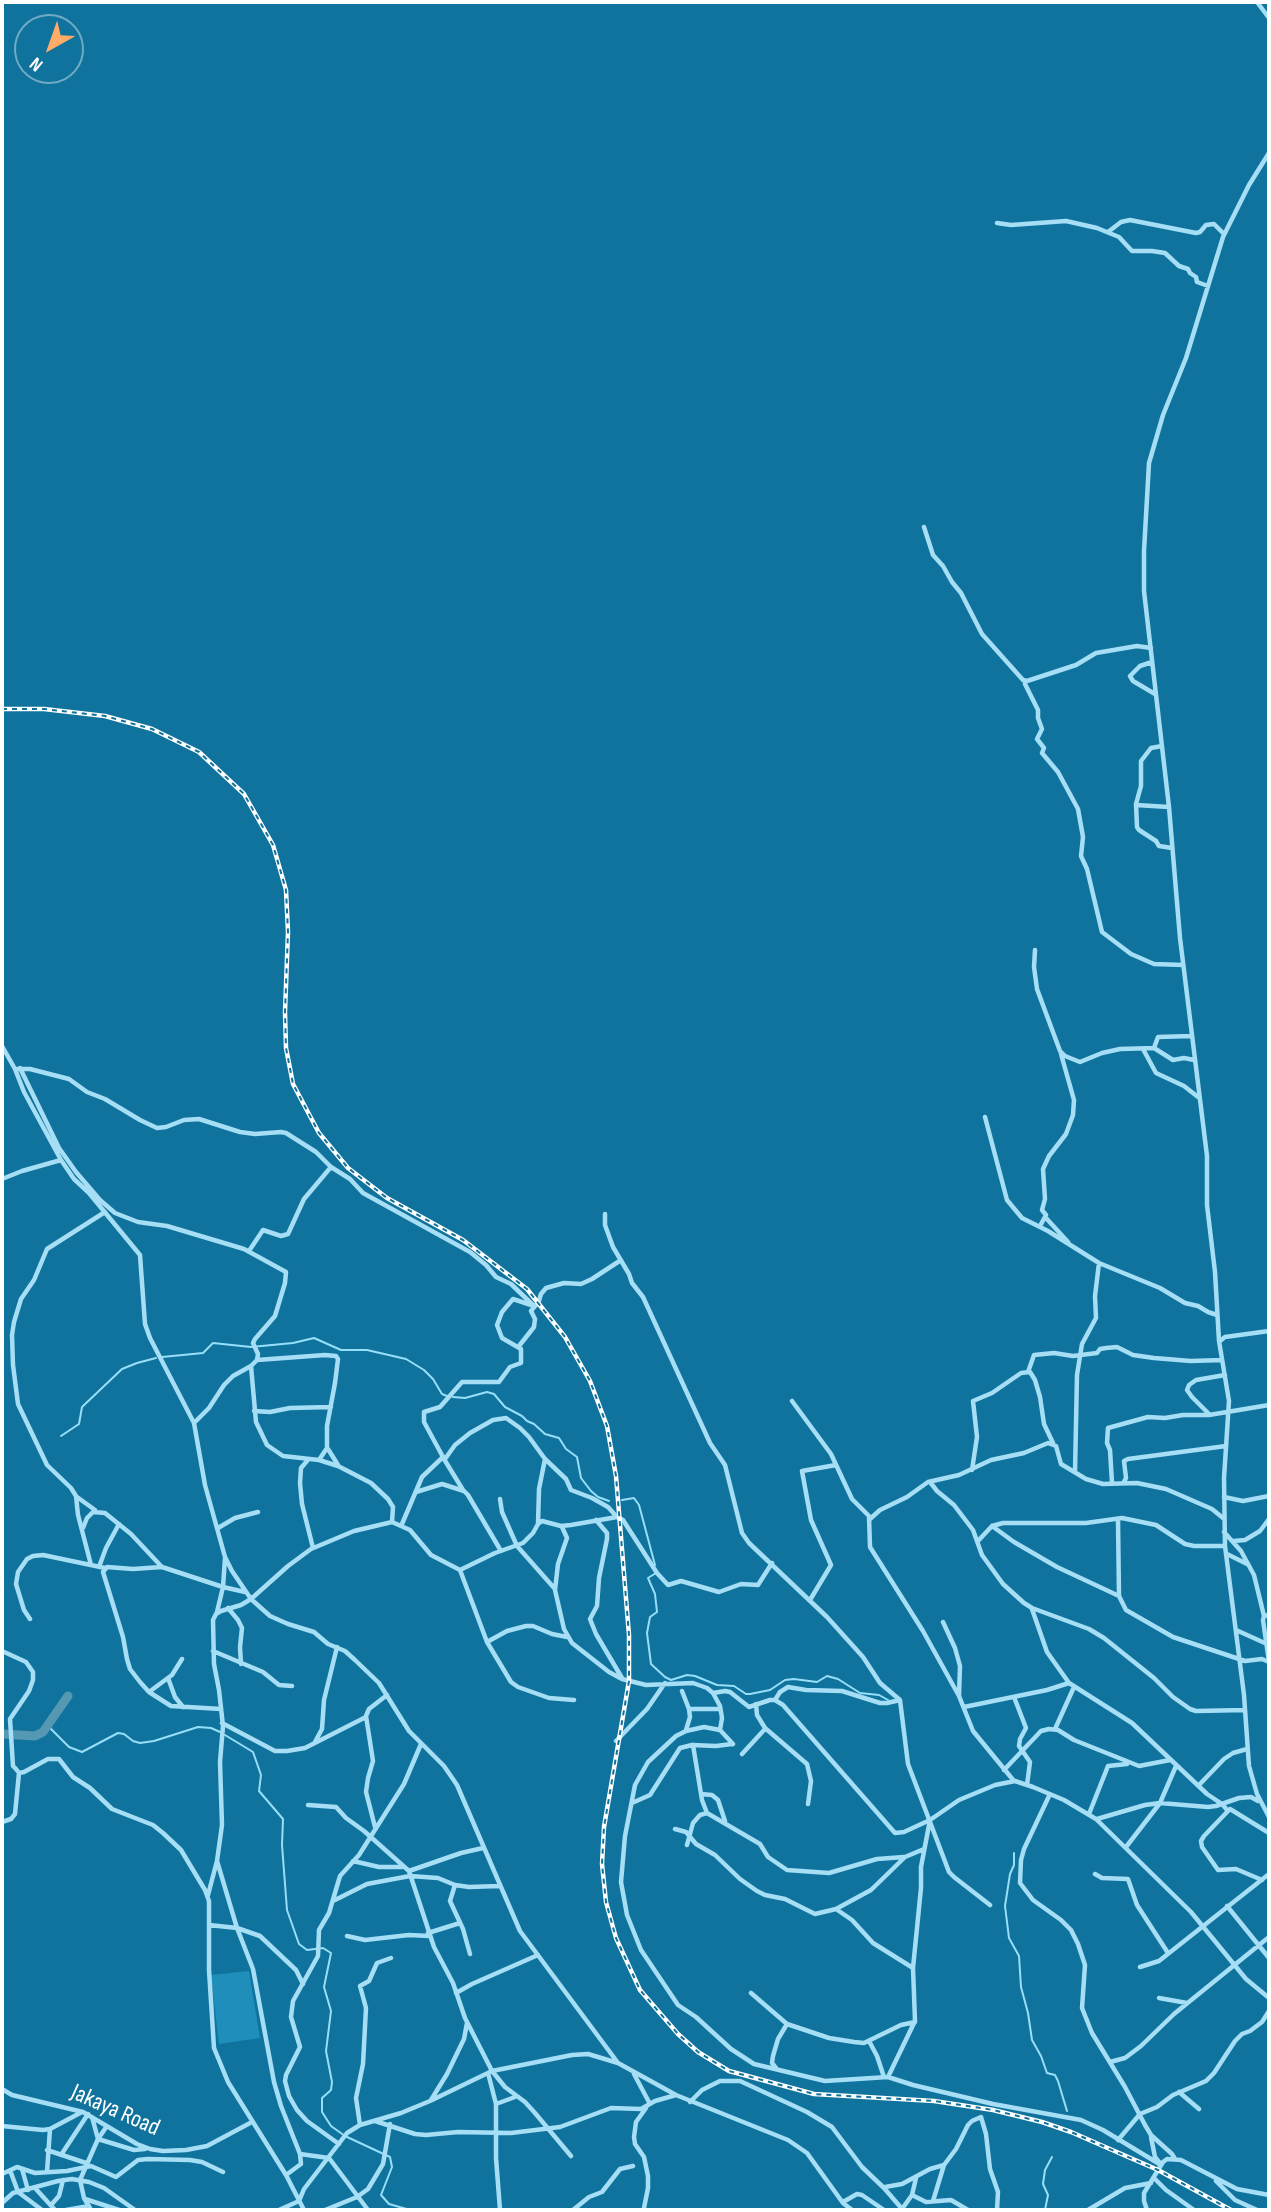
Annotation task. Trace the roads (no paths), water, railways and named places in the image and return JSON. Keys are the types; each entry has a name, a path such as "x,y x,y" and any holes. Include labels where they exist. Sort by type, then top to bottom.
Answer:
{"street":[{"path":"1257,2 1269,18"},
{"path":"1269,153 1224,234 1185,358 1167,402 1149,463 1143,551 1144,591 1169,807 1183,965 1207,1156 1207,1205 1219,1341 1229,1411 1224,1497 1225,1546 1251,1778 1269,1817"},
{"path":"1108,232 1123,221 1130,220 1196,233 1206,225 1214,224 1224,234"},
{"path":"997,223 1011,225 1066,221 1108,232 1119,237 1132,251 1165,253 1179,266 1187,268 1197,282 1208,286"},
{"path":"924,527 933,555 961,593 982,634 1023,681 1076,664 1096,653 1138,646 1151,648"},
{"path":"1152,663 1140,667 1130,676 1133,681 1156,695"},
{"path":"1025,684 1038,710 1042,729 1037,739 1044,748 1042,753 1058,772 1078,809 1083,837 1081,856 1091,884 1102,932 1135,956 1154,964 1183,965"},
{"path":"1162,746 1151,748 1142,759 1141,786 1136,805 1137,827 1163,848 1172,848"},
{"path":"1136,805 1169,807"},
{"path":"1035,950 1037,989 1061,1053 1074,1103 1069,1128 1050,1154 1043,1169 1045,1199 1042,1210 1071,1246"},
{"path":"1154,1048 1158,1037 1191,1036"},
{"path":"2,1046 18,1068 60,1148 76,1172 115,1213 138,1223 167,1226 249,1251 284,1270 287,1276 275,1315 254,1339 257,1360 233,1376 194,1423"},
{"path":"1061,1053 1080,1062 1110,1051 1154,1048 1173,1060 1194,1060"},
{"path":"1143,1049 1156,1073 1184,1086 1198,1098"},
{"path":"18,1068 24,1092 61,1160 74,1179 140,1255 145,1324 194,1423 205,1485 225,1558 223,1587 212,1627 223,1737 220,1762 222,1825 217,1861 208,1895 214,2048 228,2082 286,2175 304,2210"},
{"path":"18,1068 69,1079 87,1092 158,1128 184,1120 199,1119 248,1133 281,1132 316,1152 369,1196 470,1252 496,1277 511,1284 534,1305"},
{"path":"985,1117 1007,1200 1022,1218 1098,1263 1217,1315"},
{"path":"2,1180 22,1171 61,1160"},
{"path":"249,1251 263,1230 281,1236 288,1234 304,1199 331,1167"},
{"path":"105,1212 47,1249 34,1280 21,1299 14,1322 14,1380 23,1418 47,1465 76,1496 96,1511 104,1513 141,1543 162,1567"},
{"path":"605,1214 606,1230 632,1283 643,1297 710,1443 725,1465 742,1533 749,1543 810,1600 863,1657 880,1683 900,1700 908,1764 949,1872 990,1905"},
{"path":"1040,1227 1046,1217"},
{"path":"519,1346 534,1327 535,1320 531,1311 547,1287 587,1282 621,1260"},
{"path":"1075,1472 1075,1396 1082,1344 1096,1318 1098,1263"},
{"path":"501,1551 424,1422 424,1412 440,1407 462,1382 499,1382 509,1367 521,1363 522,1352 519,1346 502,1338 498,1331 499,1319 513,1299 534,1305"},
{"path":"1219,1341 1225,1337 1269,1331"},
{"path":"1028,1372 1033,1355 1050,1353 1073,1356 1115,1347 1133,1355 1154,1358 1222,1360"},
{"path":"257,1360 333,1354 338,1359 327,1426 327,1448 338,1466"},
{"path":"251,1366 256,1422 262,1437 273,1451 282,1456 319,1460 338,1466 371,1483 393,1507 392,1522"},
{"path":"1028,1372 1038,1390 1045,1430 1057,1448 1061,1464 1095,1483 1137,1483 1166,1489 1212,1509 1224,1518"},
{"path":"972,1470 977,1437 973,1401 992,1393 1021,1373 1028,1372"},
{"path":"1209,1415 1192,1398 1187,1390 1188,1385 1196,1380 1225,1375"},
{"path":"792,1401 831,1454 852,1499 870,1519 870,1547 923,1631 959,1696 973,1731 1004,1770 1015,1781 1050,1793 1096,1819 1204,1926 1246,1979 1269,1998"},
{"path":"1112,1483 1108,1428 1148,1417 1209,1415 1269,1405"},
{"path":"254,1411 331,1407"},
{"path":"402,1524 423,1474 444,1458 463,1438 499,1418 506,1418 520,1428 545,1459 566,1479 572,1490 611,1509 623,1520 657,1573 668,1585 681,1581 719,1592 741,1584 758,1585 772,1563"},
{"path":"870,1519 880,1510 930,1482 959,1475 991,1460 1024,1453 1044,1444 1054,1444"},
{"path":"1123,1483 1126,1478 1124,1461 1128,1458 1226,1446"},
{"path":"319,1460 327,1448"},
{"path":"460,1570 529,1539 538,1524 539,1489 545,1459"},
{"path":"307,1460 301,1468 300,1483 302,1504 313,1548"},
{"path":"810,1600 831,1565 811,1520 802,1471 836,1465"},
{"path":"930,1482 954,1505 973,1530 982,1555 1003,1584 1032,1608 1089,1629 1110,1641 1189,1709 1245,1710"},
{"path":"416,1492 442,1483 464,1491"},
{"path":"76,1496 91,1565"},
{"path":"1224,1497 1245,1502 1269,1496"},
{"path":"500,1499 502,1512 517,1546 555,1590"},
{"path":"83,1529 87,1518 96,1511"},
{"path":"218,1529 235,1518 258,1512"},
{"path":"538,1524 545,1521 561,1526 617,1517"},
{"path":"977,1541 992,1525 1025,1522 1086,1523 1118,1519 1156,1525 1190,1546 1225,1546"},
{"path":"1118,1519 1119,1596 1126,1610 1173,1637 1245,1661 1262,1659 1269,1662 1266,1615 1256,1581 1234,1541 1224,1531"},
{"path":"1234,1541 1245,1540 1260,1531 1269,1519"},
{"path":"596,1520 607,1534 607,1539 599,1578 597,1606 590,1619 622,1679"},
{"path":"216,1614 251,1599 313,1548 354,1531 392,1522 402,1524 431,1555 460,1570 487,1642 511,1682 549,1698 575,1700"},
{"path":"119,1524 106,1548 102,1568 127,1659 134,1675 149,1692 170,1706 222,1709"},
{"path":"992,1525 1014,1542 1057,1567 1119,1596"},
{"path":"561,1526 567,1538 558,1564 555,1590 568,1637 578,1648 622,1679 646,1685 698,1684 713,1693 722,1718 720,1730"},
{"path":"1226,1554 1248,1564"},
{"path":"30,1619 24,1610 16,1584 18,1572 27,1559 33,1556 43,1555 102,1568 162,1567 246,1592"},
{"path":"225,1558 251,1599 276,1619 314,1632 328,1644 349,1654 374,1678 409,1731 444,1766 457,1785 520,1931 618,2063"},
{"path":"228,1608 242,1629 241,1664"},
{"path":"1032,1608 1046,1652 1071,1685 1132,1723 1228,1811"},
{"path":"943,1622 960,1666 959,1696"},
{"path":"487,1642 507,1631 526,1626 568,1637"},
{"path":"1236,1630 1267,1644"},
{"path":"315,1743 322,1730 324,1700 337,1647"},
{"path":"2,1651 26,1662 33,1672 29,1691 10,1719 13,1766 19,1773 15,1814 11,1819 2,1822"},
{"path":"213,1651 263,1672 279,1685 292,1686"},
{"path":"149,1692 176,1672 182,1659"},
{"path":"168,1678 175,1697 183,1707"},
{"path":"616,1741 647,1709 665,1684"},
{"path":"964,1707 1071,1685"},
{"path":"1055,1728 1071,1685"},
{"path":"775,1700 780,1692 788,1687 842,1691 880,1703 900,1700"},
{"path":"682,1691 690,1709 686,1731"},
{"path":"713,1693 730,1692 749,1706 775,1700 783,1705 892,1831 904,1832 930,1820 970,1794 1015,1781"},
{"path":"376,1827 366,1792 373,1761 366,1717 369,1709 387,1695"},
{"path":"1014,1697 1026,1728 1019,1742 1030,1762 1027,1785"},
{"path":"756,1704 765,1728 807,1764 811,1781 808,1804"},
{"path":"690,1709 720,1709"},
{"path":"2,1716 10,1719"},
{"path":"222,1723 275,1751 299,1749 366,1717"},
{"path":"632,1803 650,1795 662,1780 676,1752 684,1747 733,1744 720,1730 704,1727 686,1731 654,1756 642,1770 635,1785 625,1836 621,1882 627,1915 641,1950 678,2005 742,2056 754,2064 825,2081 886,2077 993,2104 1081,2120 1161,2165"},
{"path":"742,1754 765,1728"},
{"path":"1004,1770 1041,1731 1055,1728 1074,1740 1132,1764 1143,1766 1171,1760"},
{"path":"676,1737 684,1747"},
{"path":"339,2144 296,2110 286,2087 286,2074 300,2047 291,2017 293,2001 318,1956 319,1930 330,1913 341,1876 359,1855 404,1784 421,1743"},
{"path":"692,1745 707,1813 760,1844 768,1857 787,1870 830,1873 877,1859 905,1857 924,1849"},
{"path":"1199,1785 1224,1759 1247,1749"},
{"path":"19,1773 48,1759 59,1759 73,1777 90,1788 112,1809 153,1825 163,1833 181,1850 208,1895"},
{"path":"1090,1814 1108,1766 1132,1764"},
{"path":"1126,1847 1160,1803 1176,1766"},
{"path":"1050,1793 1024,1849 1020,1883 1033,1900 1065,1924 1078,1944 1086,1973 1082,2008 1092,2033 1151,2135 1156,2157 1161,2165"},
{"path":"701,1794 716,1798 726,1823"},
{"path":"1096,1819 1160,1803 1208,1807 1248,1797 1261,1803"},
{"path":"308,1805 336,1807 410,1874 429,1934 490,2072 496,2104 500,2210"},
{"path":"1262,1880 1255,1875 1236,1870 1218,1870 1200,1841 1230,1809 1269,1833"},
{"path":"687,1845 697,1818 707,1813"},
{"path":"886,2077 915,2021 913,1968 924,1849 930,1820"},
{"path":"675,1829 683,1830 696,1844 723,1862 740,1879 765,1895 785,1899 815,1914 836,1909 871,1890 905,1857"},
{"path":"334,1900 367,1884 410,1874 461,1853 483,1848"},
{"path":"217,1861 237,1928 253,1969 274,2082 300,2154 301,2164 286,2175"},
{"path":"353,1861 379,1867 403,1867"},
{"path":"410,1874 438,1878 469,1887 499,1886"},
{"path":"1095,1874 1102,1878 1128,1879 1137,1905 1168,1953"},
{"path":"1140,1967 1159,1961 1269,1874"},
{"path":"455,1885 450,1901 470,1954"},
{"path":"1227,1906 1269,1958"},
{"path":"836,1909 852,1920 873,1943 913,1968"},
{"path":"346,1936 365,1940 429,1934 460,1923"},
{"path":"209,1925 237,1928 266,1940 296,1970 303,1984"},
{"path":"1110,2062 1125,2058 1142,2046 1159,2031 1168,2018 1269,1937"},
{"path":"456,1993 538,1955"},
{"path":"360,2125 356,2098 363,2064 366,2008 360,1986 369,1981 377,1963 391,1958"},
{"path":"751,1993 787,2024 830,2038 860,2043 915,2021"},
{"path":"1159,1998 1188,2003"},
{"path":"1118,2140 1140,2114 1157,2107 1179,2092 1206,2081 1236,2041 1262,2022 1269,2011"},
{"path":"430,2101 460,2046 467,2022"},
{"path":"776,2068 772,2059 778,2039 787,2024"},
{"path":"869,2041 886,2077"},
{"path":"279,2210 299,2201 304,2189 347,2133 360,2125 430,2101 490,2072 580,2055 600,2057 618,2063 691,2102 788,2140 807,2153 843,2203 852,2210"},
{"path":"632,2071 649,2105"},
{"path":"490,2072 525,2102 570,2156"},
{"path":"691,2102 702,2090 720,2081 748,2083 832,2127 862,2167 903,2210 912,2195 916,2177"},
{"name":"Jakaya Road","path":"2,2089 12,2095 87,2114 150,2149 163,2151 207,2146 252,2122"},
{"path":"1179,2092 1199,2109"},
{"path":"374,2121 426,2135 548,2129 573,2123 611,2108 635,2110 676,2095"},
{"path":"496,2104 516,2096"},
{"path":"644,2208 648,2176 644,2157 635,2144 634,2137 636,2122 649,2105"},
{"path":"2,2126 43,2130 87,2114"},
{"path":"87,2114 98,2139 134,2150 150,2149"},
{"path":"61,2155 87,2114"},
{"path":"933,2201 944,2165 968,2125 981,2117 990,2169 998,2192 997,2210"},
{"path":"325,2210 357,2197 368,2189 383,2164 390,2124"},
{"path":"66,2210 90,2208 84,2198 80,2180 98,2139 107,2126"},
{"path":"47,2172 50,2129"},
{"path":"1151,2135 1175,2159"},
{"path":"47,2150 85,2165 98,2167 113,2177 138,2161 190,2160 202,2162 223,2172"},
{"path":"300,2154 329,2158 368,2210"},
{"path":"1147,2210 1144,2197 1167,2159 1192,2165 1237,2189 1269,2195"},
{"path":"2,2174 17,2168 30,2173 67,2171 85,2165"},
{"path":"884,2188 902,2184 944,2165"},
{"path":"573,2210 589,2196 602,2192 620,2169 633,2166"},
{"path":"22,2169 28,2190"},
{"path":"10,2170 19,2192 42,2210"},
{"path":"1213,2178 1235,2200 1257,2210"},
{"path":"35,2188 53,2208 63,2180"},
{"path":"2,2203 13,2193 63,2180 80,2180 104,2188 135,2210"},
{"path":"1088,2210 1125,2188 1153,2180"},
{"path":"1153,2180 1195,2210"},
{"path":"843,2203 857,2194 862,2194 884,2210"},
{"path":"912,2195 926,2202 951,2200 968,2210"},
{"path":"84,2198 119,2210"}],"waterway":[{"path":"162,1357 203,1353 213,1343 251,1347 314,1338 341,1350 367,1350 406,1359 424,1370 442,1394 447,1396"},
{"path":"61,1436 79,1424 82,1407 122,1369 156,1358"},
{"path":"453,1397 465,1398 487,1392 494,1394 505,1407 534,1424 545,1434 559,1438 566,1449 577,1457 581,1478 591,1491 609,1501"},
{"path":"622,1500 634,1498 639,1505 655,1565"},
{"path":"656,1573 648,1578 655,1594 657,1612 650,1617 647,1633 651,1664 665,1677 671,1680 687,1675 695,1676 717,1685 734,1686 750,1694 770,1690 785,1680 817,1682 827,1676 838,1679 860,1693 879,1695 888,1700"},
{"path":"2,1734 35,1736 43,1732 68,1696"},
{"path":"48,1726 69,1747 82,1752 118,1733 140,1743 198,1727 220,1732"},
{"path":"225,1735 253,1752 261,1775 259,1791 283,1819 282,1845 287,1910 299,1944 307,1950 323,1948 331,1953 324,1987 331,2011 326,2051 332,2082 331,2090 322,2098 322,2112 331,2126 345,2136 390,2157 392,2167 381,2195 389,2204 410,2210"},
{"path":"1014,1853 1005,1906 1009,1938 1019,1956 1021,1987 1032,2040 1047,2073 1055,2075 1058,2081 1067,2111"},
{"path":"1045,2210 1048,2195 1043,2184 1045,2170 1052,2157"}],"railway":[{"path":"2,709 44,709 105,716 152,729 199,752 244,794 273,845 286,890 286,1048 293,1084 319,1133 348,1168 387,1198 463,1240 527,1289 565,1337 590,1381 607,1426 616,1476 629,1635 629,1681 604,1827 602,1864 606,1902 616,1938 640,1990 678,2034 698,2052 729,2071 814,2094 934,2101 993,2110 1042,2122 1158,2170 1231,2210"}]}
